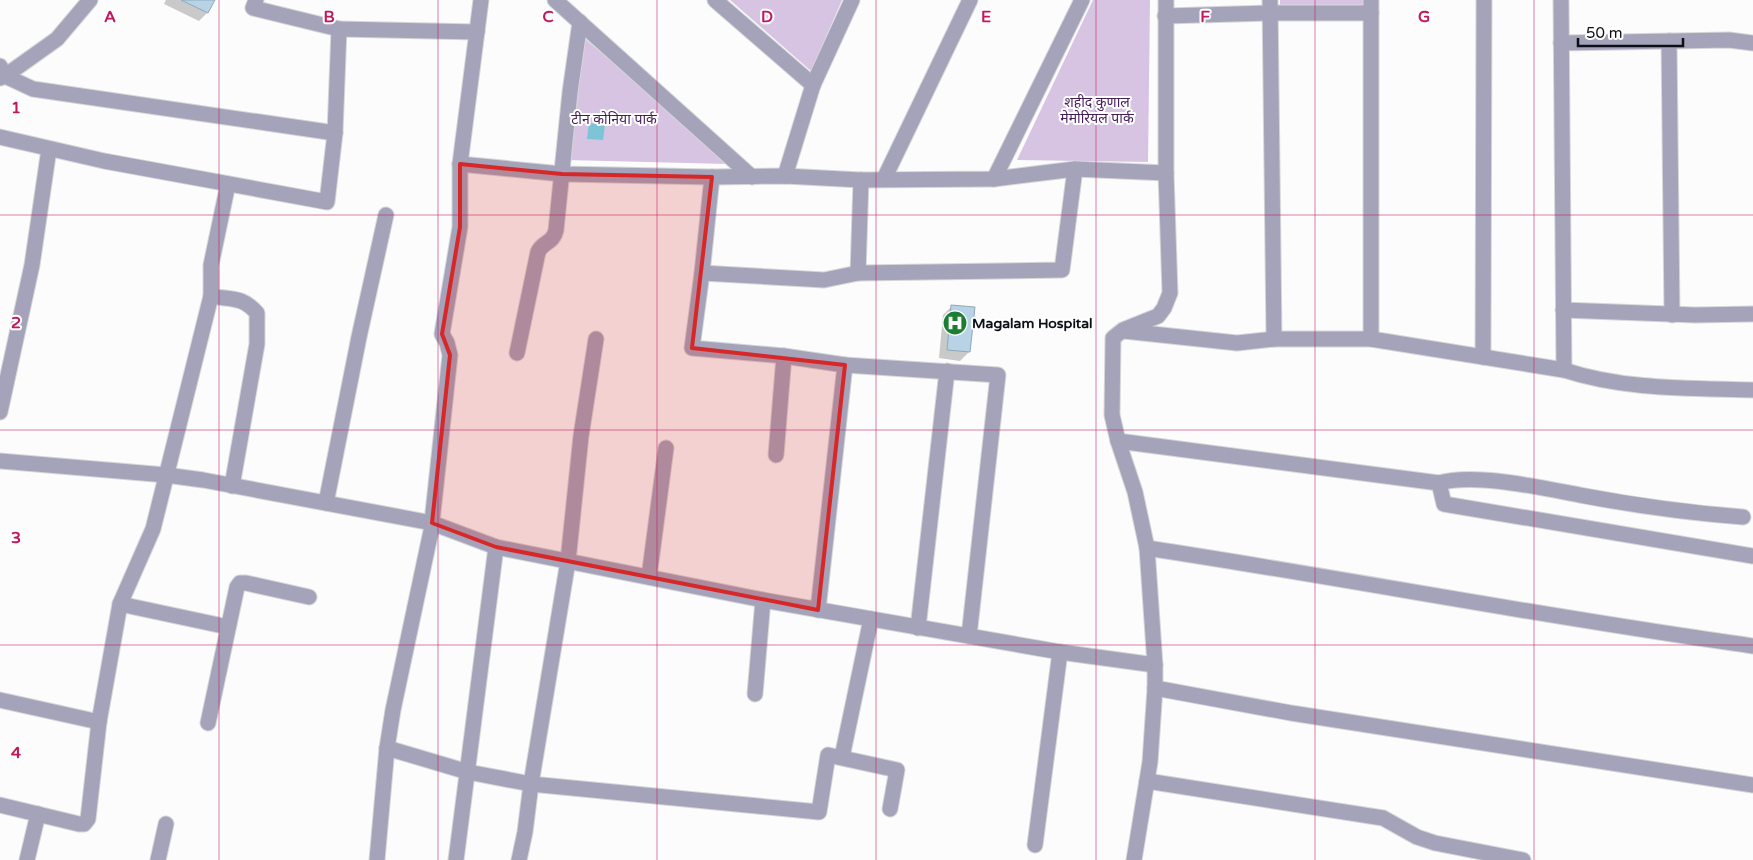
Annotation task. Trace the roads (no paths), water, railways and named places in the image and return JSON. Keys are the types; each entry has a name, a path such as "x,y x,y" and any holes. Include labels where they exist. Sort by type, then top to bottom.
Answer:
{"street":[{"path":"2,73 57,39 90,0"},
{"path":"256,0 253,8 339,29 477,32"},
{"path":"377,860 387,748 432,523 450,355 448,343 442,334 460,226 460,164 480,0"},
{"path":"555,0 752,177"},
{"path":"715,0 812,85"},
{"path":"785,176 812,85 852,0"},
{"path":"884,179 970,0"},
{"path":"994,179 1082,0"},
{"path":"1135,860 1150,762 1155,688 1147,548 1135,492 1112,416 1113,338 1123,330 1158,316 1164,308 1170,293 1166,173 1166,0"},
{"path":"1483,357 1484,0"},
{"path":"1560,0 1564,370"},
{"path":"1165,16 1270,7 1371,7 1371,339"},
{"path":"1270,7 1274,339"},
{"path":"516,353 538,252 540,248 555,236 570,92 580,22"},
{"path":"0,137 104,161 327,202 334,133 339,29"},
{"path":"1561,43 1729,40 1753,43"},
{"path":"1669,41 1672,315"},
{"path":"2,73 33,89 334,133"},
{"path":"0,412 32,264 49,149"},
{"path":"460,164 562,174 712,177 785,176 861,180 994,179 1075,170 1166,173"},
{"path":"702,273 824,280 858,272 1062,270 1075,170"},
{"path":"712,177 692,348 784,356 845,365 998,375 970,636"},
{"path":"858,272 861,180"},
{"path":"0,805 79,824 84,824 88,819 99,722 120,604 153,529 211,296 211,265 228,184"},
{"path":"326,503 359,337 386,215"},
{"path":"211,296 241,300 251,306 257,313 257,344 232,486"},
{"path":"1563,310 1672,315 1753,314"},
{"path":"1123,330 1237,343 1274,339 1371,339 1564,370 1611,382 1753,390"},
{"path":"520,860 568,561 581,436 596,339"},
{"path":"776,455 784,356"},
{"path":"818,610 845,365"},
{"path":"918,628 947,372"},
{"path":"1118,441 1439,483 1450,480 1477,480 1560,491 1669,510 1744,517"},
{"path":"649,577 666,448"},
{"path":"0,460 166,475 232,486 432,523 496,547 764,600 1060,652 1154,665"},
{"path":"1439,483 1444,504 1753,556"},
{"path":"456,860 496,547"},
{"path":"1147,548 1291,570 1492,606 1753,646"},
{"path":"208,723 228,627 240,583 309,597"},
{"path":"755,694 764,600"},
{"path":"120,604 228,627"},
{"path":"842,757 871,619"},
{"path":"1035,845 1060,652"},
{"path":"1155,688 1291,713 1753,785"},
{"path":"0,700 99,722"},
{"path":"387,748 468,772 532,784 819,812 828,755 897,770 890,809"},
{"path":"1147,781 1383,818 1417,837 1434,843 1523,860"},
{"path":"27,860 38,814"},
{"path":"158,860 166,824"}],"water":[{"path":"589,123 605,125 603,140 587,139"}],"place":[{"name":"Magalam Hospital","path":"955,323"}],"park label":[{"name":"शहीद कुणाल मेमोरियल पार्क","path":"1097,110"},
{"name":"टीन कोनिया पार्क","path":"614,119"}]}
